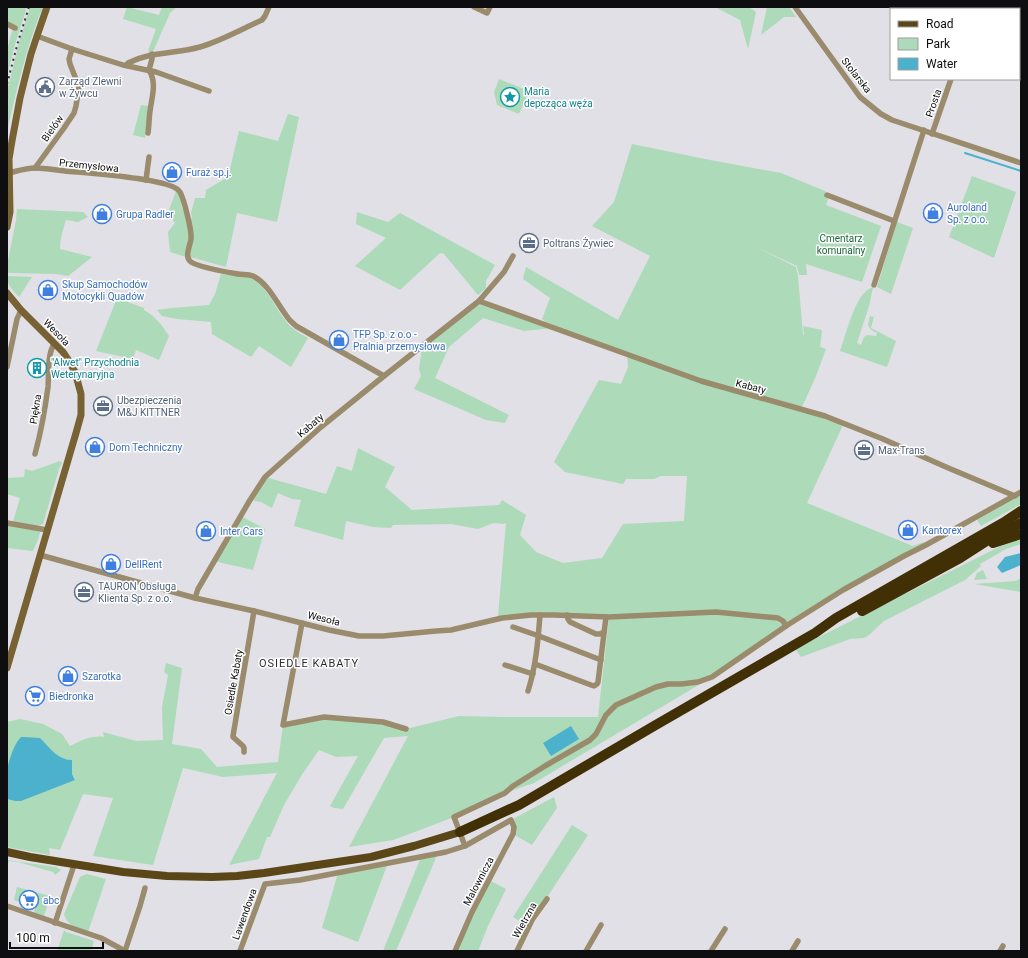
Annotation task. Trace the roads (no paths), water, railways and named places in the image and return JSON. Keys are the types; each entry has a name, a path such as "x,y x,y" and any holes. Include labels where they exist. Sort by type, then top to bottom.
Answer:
{"highway":[{"path":"460,832 531,798 815,633 836,618 1021,512"},
{"path":"960,558 988,540 1021,523"},
{"path":"815,633 839,623 960,558 996,542 1021,534"}],"main road":[{"path":"7,852 74,865 123,872 167,876 237,876 371,857 460,832"},
{"path":"7,856 30,857"}],"street":[{"path":"7,227 10,212 8,174 10,153 20,98 37,36 47,7"},
{"path":"127,65 133,60 152,54 188,50 215,42 262,20 269,7"},
{"path":"474,7 489,10"},
{"name":"Stolarska","path":"795,7 860,97 881,114 892,120 1021,163"},
{"path":"7,24 15,28"},
{"path":"37,36 72,49 149,70 209,92"},
{"name":"Bielów","path":"35,168 74,113 79,87 70,64 69,58 72,49"},
{"path":"148,133 154,86 152,75 149,70 152,54"},
{"name":"Prosta","path":"932,134 951,80"},
{"path":"874,285 924,130"},
{"path":"146,180 149,157"},
{"name":"Przemysłowa","path":"8,174 24,169 35,168 146,180 171,186 179,190 190,226 191,238 188,258 191,261 204,267 251,276 258,280 270,292 288,318 296,326 384,376"},
{"path":"827,195 894,221"},
{"name":"Kabaty","path":"195,598 198,589 265,477 321,427 479,301 504,272 513,256"},
{"name":"Wesoła","path":"7,293 69,361 75,372 81,394 81,415 7,668"},
{"name":"Kabaty","path":"479,301 701,381 825,416 883,439 940,465 1015,496"},
{"path":"7,367 17,319 21,310"},
{"name":"Piękna","path":"35,454 41,432 48,385 50,354 54,344"},
{"path":"465,846 454,817 505,793 513,786 545,766 590,740 596,734 606,715 616,705 656,687 668,684 698,682 712,677 786,626 843,590 1021,492"},
{"path":"7,523 47,530"},
{"name":"Wesoła","path":"40,555 195,598 358,636 383,636 451,630 502,618 540,615 608,617 716,612 778,618 786,626"},
{"name":"Osiedle Kabaty","path":"244,752 243,746 233,736 254,611"},
{"path":"528,690 535,664 540,615"},
{"path":"567,615 570,622 596,634 604,632"},
{"path":"535,664 594,686 598,682 604,632 608,617"},
{"path":"302,623 283,725 324,717 383,722 406,729"},
{"path":"513,627 601,660"},
{"path":"505,665 533,674"},
{"name":"Malownicza","path":"455,951 472,912 513,834 514,826 511,820 465,846"},
{"name":"Lawendowa","path":"240,951 265,884 300,880 374,866 446,852 465,846"},
{"path":"55,923 74,865"},
{"path":"7,906 101,938 125,951 145,888"},
{"name":"Wietrzna","path":"517,951 532,920 547,899"},
{"path":"586,951 600,925"},
{"path":"711,951 725,929"},
{"path":"792,951 798,941"}],"water":[{"path":"1021,553 1021,565 1002,573 997,567 1005,557"},
{"path":"571,726 579,739 551,756 543,743"},
{"path":"21,737 40,738 50,749 62,758 72,760 72,774 75,780 21,801 7,799 7,770 10,757"}],"waterway":[{"path":"965,153 1021,171"}],"railway":[{"path":"7,84 29,7"}],"place":[{"name":"Zarząd Zlewni w Żywcu","path":"45,87"},
{"name":"Maria depcząca węża","path":"510,97"},
{"name":"Furaż sp.j.","path":"172,172"},
{"name":"Auroland Sp. z o.o.","path":"933,213"},
{"name":"Grupa Radler","path":"102,214"},
{"name":"Poltrans Żywiec","path":"529,243"},
{"name":"Skup Samochodów Motocykli Quadów","path":"48,290"},
{"name":"TFP Sp. z o.o - Pralnia przemysłowa","path":"339,340"},
{"name":"\"Alwet\" Przychodnia Weterynaryjna","path":"37,368"},
{"name":"Ubezpieczenia M&J KITTNER","path":"103,406"},
{"name":"Dom Techniczny","path":"95,447"},
{"name":"Max-Trans","path":"864,450"},
{"name":"Kantorex","path":"908,530"},
{"name":"Inter Cars","path":"206,531"},
{"name":"DellRent","path":"111,564"},
{"name":"TAURON Obsługa Klienta Sp. z o.o.","path":"84,592"},
{"name":"Szarotka","path":"68,676"},
{"name":"Biedronka","path":"35,696"},
{"name":"abc","path":"29,900"}],"district":[{"name":"OSIEDLE KABATY","path":"309,663"}],"park label":[{"name":"Cmentarz komunalny","path":"841,244"}]}
